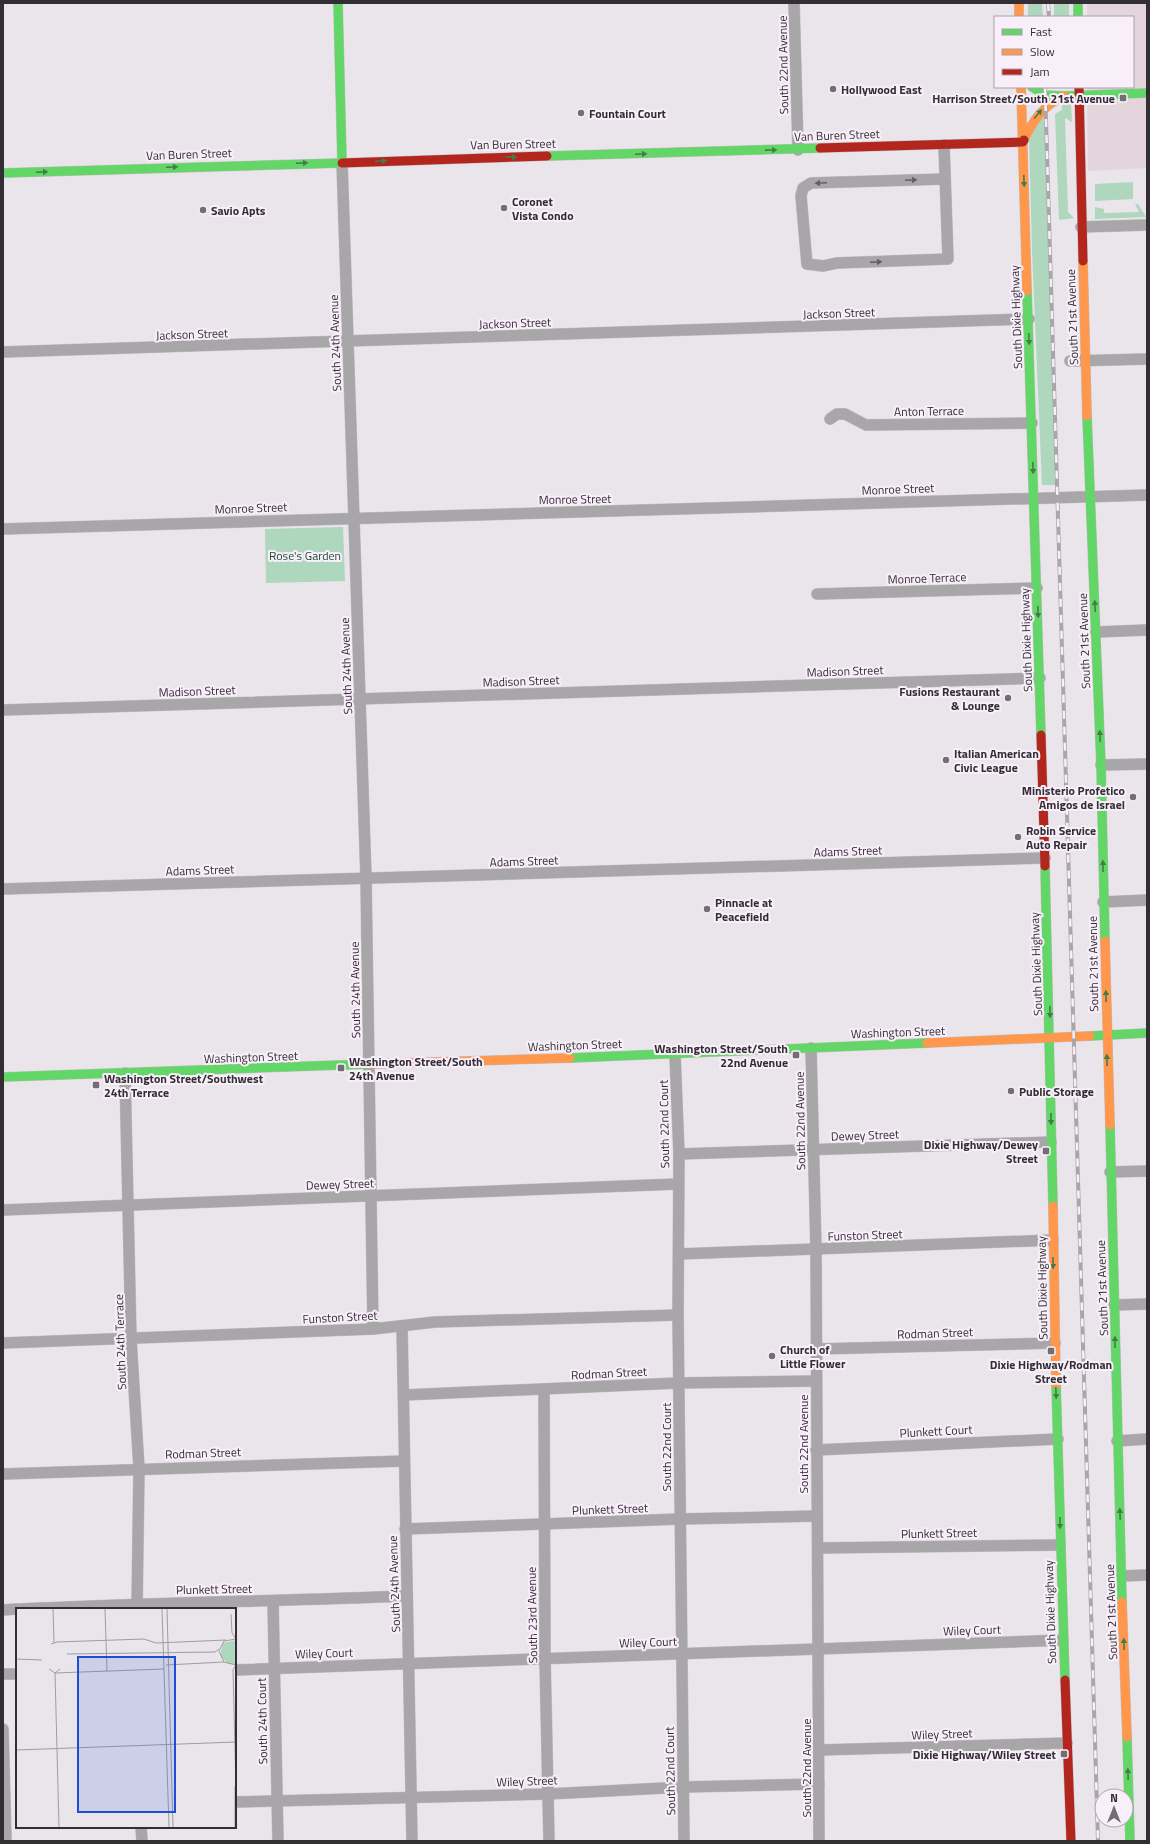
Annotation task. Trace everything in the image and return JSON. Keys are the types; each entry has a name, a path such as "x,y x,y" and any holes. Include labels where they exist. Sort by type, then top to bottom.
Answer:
{"main road":[{"name":"South 24th Avenue","path":"338,3 342,162"},
{"path":"1019,3 1019,16"},
{"path":"1078,3 1078,16"},
{"name":"South Dixie Highway","path":"1021,88 1050,1038 1062,1640 1071,1841"},
{"path":"1034,88 1045,95 1064,96"},
{"path":"1023,142 1037,115 1051,101 1079,91 1147,93"},
{"name":"South 21st Avenue","path":"1079,91 1081,227 1089,496 1096,632 1117,1441 1130,1841"},
{"name":"Van Buren Street","path":"3,173 1023,142"},
{"name":"Washington Street","path":"3,1077 675,1054 1147,1033"}],"street":[{"name":"South 22nd Avenue","path":"794,3 798,150"},
{"path":"944,145 948,259 837,263 823,266 807,264 800,196 803,188 811,183 945,179"},
{"name":"South 24th Avenue","path":"342,162 366,878 373,1329"},
{"path":"1081,227 1147,225"},
{"name":"Jackson Street","path":"3,352 1028,320"},
{"path":"1070,361 1147,359"},
{"name":"Anton Terrace","path":"830,419 837,414 845,414 866,425 1032,423"},
{"name":"Monroe Street","path":"3,529 1034,497 1147,495"},
{"name":"Monroe Terrace","path":"817,594 1037,588"},
{"path":"1096,632 1147,630"},
{"name":"Madison Street","path":"3,710 1040,678"},
{"path":"1100,765 1147,764"},
{"name":"Adams Street","path":"3,889 1045,858"},
{"path":"1103,902 1147,900"},
{"name":"South 22nd Avenue","path":"811,1048 816,1250 819,1841"},
{"name":"South 22nd Court","path":"675,1054 679,1154 678,1382 684,1841"},
{"name":"South 24th Terrace","path":"126,1073 132,1339 139,1468 137,1606"},
{"name":"Dewey Street","path":"679,1154 1051,1142"},
{"path":"1110,1172 1147,1170"},
{"name":"Dewey Street","path":"3,1210 678,1184"},
{"name":"Funston Street","path":"679,1254 1053,1240"},
{"path":"1114,1305 1147,1304"},
{"name":"Funston Street","path":"3,1343 373,1329 435,1322 678,1315"},
{"name":"South 24th Avenue","path":"402,1326 405,1529 410,1663 412,1841"},
{"name":"Rodman Street","path":"816,1349 1055,1343"},
{"name":"Rodman Street","path":"404,1395 678,1382 816,1381"},
{"name":"South 23rd Avenue","path":"544,1389 545,1659 549,1841"},
{"name":"Plunkett Court","path":"816,1450 1058,1439"},
{"path":"1117,1441 1147,1439"},
{"name":"Rodman Street","path":"3,1474 139,1468 404,1461"},
{"name":"Plunkett Street","path":"405,1529 680,1519 817,1516"},
{"name":"Plunkett Street","path":"818,1548 1060,1544"},
{"path":"1122,1576 1147,1575"},
{"name":"Plunkett Street","path":"60,1608 407,1596"},
{"name":"South 24th Court","path":"273,1601 278,1841"},
{"path":"3,1610 16,1609"},
{"name":"Wiley Court","path":"236,1670 1062,1640"},
{"path":"3,1674 16,1674"},
{"path":"3,1729 8,1810 6,1841"},
{"name":"Wiley Street","path":"819,1750 1067,1743"},
{"name":"Wiley Street","path":"236,1802 548,1794 684,1787 819,1784"},
{"path":"141,1828 142,1841"}],"shaded area":[{"path":"1087,3 1147,3 1147,168 1088,171 1087,88 1134,88 1134,16 1087,16"}],"green space":[{"path":"1028,3 1042,3 1043,16 1028,16"},
{"path":"1054,3 1069,3 1069,16 1054,16"},
{"path":"1062,101 1071,102 1072,122 1065,118 1068,212 1074,218 1059,220 1055,114 1062,110"},
{"path":"1046,113 1057,485 1042,485 1032,250 1029,136"},
{"path":"1133,182 1133,199 1095,201 1095,184"},
{"path":"1135,204 1138,204 1146,217 1095,219 1095,207 1104,209 1104,213 1139,212"},
{"name":"Rose's Garden","path":"343,527 345,581 266,583 265,529"}],"railway":[{"path":"1048,3 1049,16"},
{"path":"1045,88 1098,1841"}],"traffic: fast":[{"path":"338,3 342,162"},
{"path":"1078,3 1078,16"},
{"path":"1034,88 1045,95 1064,96 1147,93"},
{"path":"547,156 820,148"},
{"path":"3,173 342,163"},
{"path":"1027,291 1041,735"},
{"path":"1087,416 1101,765 1105,941"},
{"path":"1045,866 1053,1206"},
{"path":"1090,1036 1147,1033"},
{"path":"570,1058 927,1043"},
{"path":"3,1077 370,1064"},
{"path":"1110,1125 1122,1602"},
{"path":"1056,1384 1065,1680"},
{"path":"1127,1737 1130,1841"}],"traffic: slow":[{"path":"1019,3 1019,16"},
{"path":"1021,88 1027,291"},
{"path":"1024,140 1031,126 1040,114 1051,104 1064,96"},
{"path":"1083,261 1087,416"},
{"path":"1105,941 1110,1125"},
{"path":"927,1043 1090,1036"},
{"path":"370,1064 570,1058"},
{"path":"1053,1206 1056,1384"},
{"path":"1122,1602 1127,1737"}],"traffic: jam":[{"path":"1079,88 1083,261"},
{"path":"820,148 1023,142 1024,140"},
{"path":"342,163 547,156"},
{"path":"1041,735 1045,866"},
{"path":"1065,1680 1071,1841"}],"place":[{"name":"Hollywood East","path":"833,89"},
{"name":"Harrison Street/South 21st Avenue","path":"1123,98"},
{"name":"Fountain Court","path":"581,113"},
{"name":"Coronet Vista Condo","path":"504,208"},
{"name":"Savio Apts","path":"203,210"},
{"name":"Fusions Restaurant & Lounge","path":"1008,698"},
{"name":"Italian American Civic League","path":"946,760"},
{"name":"Ministerio Profetico Amigos de Israel","path":"1133,797"},
{"name":"Robin Service Auto Repair","path":"1018,837"},
{"name":"Pinnacle at Peacefield","path":"707,909"},
{"name":"Washington Street/South 22nd Avenue","path":"796,1055"},
{"name":"Washington Street/South 24th Avenue","path":"341,1068"},
{"name":"Washington Street/Southwest 24th Terrace","path":"96,1085"},
{"name":"Public Storage","path":"1011,1091"},
{"name":"Dixie Highway/Dewey Street","path":"1046,1151"},
{"name":"Dixie Highway/Rodman Street","path":"1051,1351"},
{"name":"Church of Little Flower","path":"772,1356"},
{"name":"Dixie Highway/Wiley Street","path":"1064,1754"}]}
